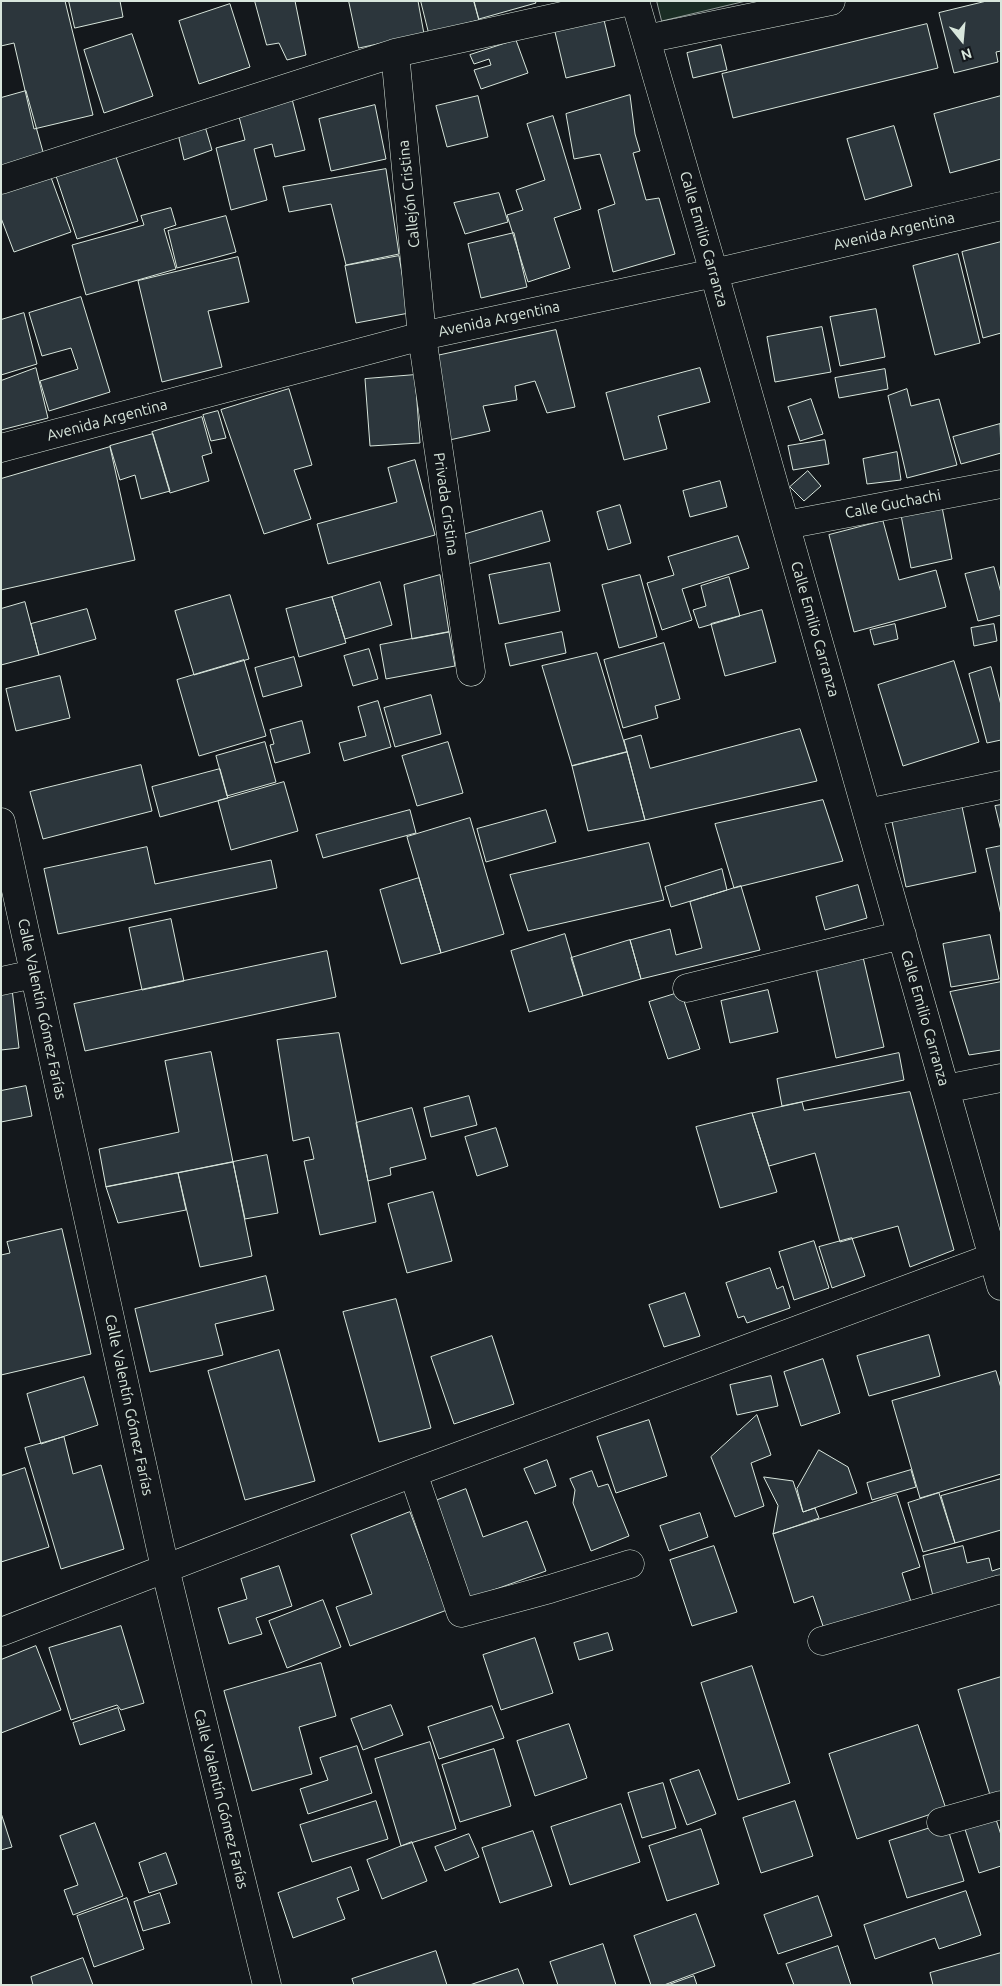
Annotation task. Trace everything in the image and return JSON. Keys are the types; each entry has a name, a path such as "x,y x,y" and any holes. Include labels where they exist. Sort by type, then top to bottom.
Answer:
{"street":[{"path":"1,180 395,53 630,1"},
{"name":"Calle Emilio Carranza","path":"635,1 786,524 945,1089 997,1255 1001,1286"},
{"path":"646,39 831,1"},
{"name":"Callejón Cristina","path":"395,53 422,336"},
{"name":"Avenida Argentina","path":"1,448 422,336 714,273 1001,206"},
{"name":"Privada Cristina","path":"422,336 471,672"},
{"name":"Calle Guchachi","path":"786,524 1001,484"},
{"path":"867,813 1001,785"},
{"name":"Calle Valentín Gómez Farías","path":"1,822 165,1568 267,1985"},
{"path":"687,988 902,935"},
{"path":"1,980 34,974"},
{"path":"945,1089 1001,1078"},
{"path":"1,1632 413,1473 997,1255"},
{"path":"413,1473 461,1613 550,1589 630,1564"},
{"path":"822,1641 1001,1589"},
{"path":"941,1822 1001,1805"}],"green space":[{"path":"657,1 746,1 662,21"}],"building":[{"path":"1,1 65,1 93,115 34,129 14,43 1,46"},
{"path":"69,1 120,1 123,17 75,28"},
{"path":"255,1 295,1 306,55 287,60 279,43 267,45"},
{"path":"349,1 418,1 424,34 359,48"},
{"path":"421,1 474,1 479,20 429,33"},
{"path":"474,1 535,1 536,3 479,19"},
{"path":"987,1 1001,1 1001,51 996,52 998,62 954,73 939,13"},
{"path":"230,4 250,67 199,84 179,21"},
{"path":"604,20 615,66 566,78 555,32"},
{"path":"927,24 938,68 733,118 722,74"},
{"path":"132,34 153,96 104,113 84,50"},
{"path":"516,40 528,73 481,89 474,70 491,65 489,59 474,64 470,55"},
{"path":"721,45 727,70 693,78 687,53"},
{"path":"26,91 45,159 1,171 1,98"},
{"path":"290,91 305,150 275,157 272,144 254,149 267,200 231,210 216,148 245,140 236,105"},
{"path":"630,95 635,134 640,151 633,153 646,200 659,198 675,254 613,272 598,210 615,204 600,154 574,159 566,114"},
{"path":"478,96 488,137 447,147 436,106"},
{"path":"1001,96 1001,159 950,173 934,114"},
{"path":"375,105 386,159 331,171 319,119"},
{"path":"202,116 212,150 184,160 176,125"},
{"path":"553,116 581,209 554,218 570,268 528,282 507,215 523,210 516,190 545,180 527,124"},
{"path":"894,126 912,186 865,200 847,139"},
{"path":"115,154 138,221 77,239 55,173"},
{"path":"386,169 399,254 346,265 331,204 289,212 283,187"},
{"path":"49,172 71,232 14,252 1,218 1,189"},
{"path":"499,193 508,222 465,234 454,203"},
{"path":"171,208 176,225 164,229 176,269 86,295 72,245 144,225 141,216"},
{"path":"226,216 236,252 177,268 168,231"},
{"path":"514,233 527,287 481,298 468,244"},
{"path":"1001,242 1001,333 983,338 962,252"},
{"path":"958,254 980,343 935,355 913,266"},
{"path":"399,256 409,313 356,323 345,266"},
{"path":"238,257 249,302 208,311 222,367 162,382 138,281"},
{"path":"81,297 110,392 49,411 40,381 78,369 71,348 42,356 29,313"},
{"path":"876,309 885,357 840,366 830,317"},
{"path":"24,313 37,364 1,375 1,320"},
{"path":"822,327 831,372 775,382 767,337"},
{"path":"556,330 575,407 547,413 535,381 515,386 517,400 483,406 490,431 445,441 427,358"},
{"path":"36,368 48,418 1,430 1,381"},
{"path":"700,368 710,402 658,416 667,449 624,460 606,393"},
{"path":"885,369 888,389 839,398 835,378"},
{"path":"415,375 420,443 370,446 365,379"},
{"path":"289,389 312,465 294,470 311,519 264,534 221,410"},
{"path":"907,389 911,406 939,399 957,465 907,478 888,396"},
{"path":"811,399 823,434 800,441 788,407"},
{"path":"218,411 226,438 211,441 203,415"},
{"path":"202,417 212,453 202,456 209,481 170,493 152,432"},
{"path":"1000,424 1001,453 961,464 953,437"},
{"path":"153,434 170,491 141,499 135,475 120,480 110,446"},
{"path":"825,440 829,464 793,470 788,446"},
{"path":"110,447 135,560 1,590 1,479"},
{"path":"897,452 901,480 867,484 863,459"},
{"path":"415,460 435,535 328,564 317,524 397,502 388,468"},
{"path":"808,471 821,486 804,501 790,487"},
{"path":"720,481 727,507 690,517 683,491"},
{"path":"620,505 631,543 608,550 597,512"},
{"path":"942,507 952,559 911,568 901,515"},
{"path":"542,511 550,541 465,565 456,537"},
{"path":"883,521 899,580 936,570 946,607 854,632 829,535"},
{"path":"738,536 749,568 682,589 692,620 662,630 647,583 674,575 668,557"},
{"path":"550,563 560,611 499,624 489,575"},
{"path":"994,567 1001,593 1001,615 978,621 965,574"},
{"path":"440,575 449,632 412,639 404,585"},
{"path":"640,575 657,637 619,648 602,585"},
{"path":"729,577 740,616 699,628 693,610 706,606 701,586"},
{"path":"380,582 392,625 345,639 332,597"},
{"path":"230,595 249,659 194,675 175,611"},
{"path":"332,597 346,643 299,657 286,609"},
{"path":"25,602 39,655 1,665 1,609"},
{"path":"87,609 96,639 39,655 31,624"},
{"path":"762,610 776,662 725,676 711,624"},
{"path":"895,624 898,639 874,645 870,630"},
{"path":"994,624 997,641 974,646 971,628"},
{"path":"449,632 455,666 386,679 380,645"},
{"path":"562,632 566,653 510,666 505,644"},
{"path":"664,643 680,699 655,706 658,718 623,728 604,660"},
{"path":"369,649 378,679 353,686 344,656"},
{"path":"597,653 627,752 572,766 542,666"},
{"path":"294,657 302,686 263,697 255,668"},
{"path":"244,660 266,736 199,756 177,680"},
{"path":"954,661 979,742 903,766 878,685"},
{"path":"991,667 1001,705 1001,740 987,743 969,674"},
{"path":"60,676 70,718 16,731 6,689"},
{"path":"431,695 441,734 395,747 384,708"},
{"path":"378,701 391,747 344,761 339,743 366,736 358,707"},
{"path":"302,721 310,753 275,763 270,745 274,744 270,730"},
{"path":"800,729 817,781 645,820 624,740 641,735 650,768"},
{"path":"265,742 276,782 227,796 216,756"},
{"path":"448,742 463,793 417,806 402,756"},
{"path":"627,752 645,820 588,831 572,766"},
{"path":"141,765 152,811 43,839 30,792"},
{"path":"220,769 228,798 160,817 152,787"},
{"path":"284,782 298,831 231,850 218,801"},
{"path":"823,800 843,861 734,888 715,824"},
{"path":"961,802 976,872 906,887 891,817"},
{"path":"1001,805 1001,831 995,806"},
{"path":"410,810 416,833 323,858 316,835"},
{"path":"546,810 556,842 486,862 477,829"},
{"path":"470,818 504,934 441,953 407,837"},
{"path":"649,843 664,900 528,931 510,875"},
{"path":"1001,846 1001,915 986,849"},
{"path":"147,847 155,884 271,860 277,888 58,934 44,869"},
{"path":"722,869 727,890 671,907 665,887"},
{"path":"419,878 441,953 401,964 380,890"},
{"path":"858,885 867,918 825,930 816,897"},
{"path":"741,886 760,950 641,979 630,940 670,929 676,955 702,948 690,902"},
{"path":"171,919 184,981 142,990 129,928"},
{"path":"565,934 583,996 529,1012 511,951"},
{"path":"990,935 999,979 951,987 943,944"},
{"path":"630,940 641,979 583,996 571,958"},
{"path":"327,951 336,997 85,1051 74,1004"},
{"path":"863,957 884,1047 836,1058 816,968"},
{"path":"1001,982 1001,1050 969,1055 950,992"},
{"path":"12,989 19,1048 1,1050 1,991"},
{"path":"768,990 778,1032 730,1043 721,1001"},
{"path":"681,992 700,1049 668,1059 649,1002"},
{"path":"339,1033 376,1222 320,1235 304,1161 314,1159 309,1137 293,1141 277,1040"},
{"path":"211,1052 233,1162 106,1187 99,1149 179,1132 165,1061"},
{"path":"899,1053 904,1080 782,1106 777,1079"},
{"path":"26,1086 32,1116 1,1122 1,1091"},
{"path":"910,1092 954,1250 910,1267 898,1226 840,1242 815,1153 769,1166 752,1113 802,1102 804,1110"},
{"path":"469,1096 477,1125 431,1137 424,1108"},
{"path":"412,1108 426,1159 390,1168 391,1175 368,1181 356,1123"},
{"path":"752,1113 777,1192 720,1208 696,1127"},
{"path":"496,1128 508,1166 477,1176 465,1137"},
{"path":"267,1155 278,1213 245,1219 233,1162"},
{"path":"233,1162 252,1256 200,1267 178,1173"},
{"path":"178,1173 186,1210 118,1223 106,1187"},
{"path":"433,1192 452,1261 407,1273 388,1204"},
{"path":"62,1229 91,1354 1,1375 1,1255 10,1253 7,1242"},
{"path":"852,1238 865,1276 832,1288 819,1247"},
{"path":"814,1241 829,1288 794,1300 779,1252"},
{"path":"770,1268 777,1289 783,1286 790,1308 747,1323 744,1316 738,1318 726,1283"},
{"path":"266,1276 274,1310 215,1324 223,1355 150,1372 135,1309"},
{"path":"685,1293 700,1336 664,1347 649,1305"},
{"path":"396,1299 431,1428 379,1442 343,1312"},
{"path":"929,1335 940,1376 869,1396 857,1356"},
{"path":"492,1336 514,1404 454,1424 431,1357"},
{"path":"279,1350 315,1481 245,1500 208,1371"},
{"path":"823,1359 840,1413 801,1426 784,1372"},
{"path":"996,1371 1001,1388 1001,1474 920,1498 892,1401"},
{"path":"771,1376 778,1406 737,1415 730,1385"},
{"path":"84,1377 98,1425 41,1444 27,1394"},
{"path":"757,1415 771,1455 751,1463 764,1506 735,1517 711,1457"},
{"path":"649,1420 667,1476 616,1493 597,1437"},
{"path":"64,1437 73,1474 101,1465 124,1549 61,1569 25,1448"},
{"path":"819,1450 848,1467 857,1493 803,1512 797,1489"},
{"path":"547,1460 556,1486 535,1494 524,1469"},
{"path":"25,1468 49,1547 1,1562 1,1476"},
{"path":"911,1470 916,1487 872,1500 867,1483"},
{"path":"592,1471 598,1487 608,1484 629,1536 591,1551 573,1503 575,1490 570,1479"},
{"path":"764,1477 793,1481 803,1512 815,1508 819,1518 773,1534 778,1506"},
{"path":"1001,1479 1001,1530 955,1543 941,1496"},
{"path":"466,1489 483,1537 527,1521 546,1571 466,1600 430,1503"},
{"path":"939,1493 955,1543 923,1552 908,1503"},
{"path":"897,1495 920,1567 902,1573 913,1608 826,1635 813,1596 794,1603 773,1534"},
{"path":"410,1512 447,1610 350,1646 336,1607 372,1594 351,1535"},
{"path":"700,1513 708,1537 669,1551 660,1526"},
{"path":"714,1546 737,1612 692,1626 670,1560"},
{"path":"963,1546 967,1563 989,1558 992,1571 1001,1568 1001,1587 935,1604 923,1556"},
{"path":"279,1566 292,1606 256,1618 262,1634 229,1644 218,1608 247,1599 241,1579"},
{"path":"323,1600 341,1647 287,1668 269,1621"},
{"path":"121,1626 144,1703 121,1710 117,1705 71,1720 49,1648"},
{"path":"608,1633 613,1650 579,1660 574,1643"},
{"path":"535,1638 553,1693 501,1710 483,1655"},
{"path":"36,1646 61,1710 1,1733 1,1660"},
{"path":"321,1663 336,1716 299,1727 312,1774 252,1791 224,1691"},
{"path":"752,1666 790,1783 738,1800 701,1683"},
{"path":"1001,1677 1001,1792 990,1795 958,1690"},
{"path":"391,1705 403,1735 363,1750 351,1719"},
{"path":"492,1706 504,1738 439,1759 428,1727"},
{"path":"118,1708 125,1730 80,1745 73,1723"},
{"path":"569,1724 587,1778 535,1796 517,1741"},
{"path":"918,1725 946,1809 857,1839 829,1754"},
{"path":"430,1742 456,1829 401,1846 375,1759"},
{"path":"357,1746 372,1793 308,1814 300,1789 328,1780 320,1758"},
{"path":"494,1749 511,1806 460,1822 442,1765"},
{"path":"699,1770 716,1814 687,1825 670,1780"},
{"path":"663,1783 676,1828 642,1838 628,1793"},
{"path":"376,1801 388,1839 312,1862 300,1825"},
{"path":"795,1801 813,1856 761,1873 743,1818"},
{"path":"621,1804 640,1862 570,1885 551,1827"},
{"path":"1,1813 12,1847 1,1850"},
{"path":"995,1816 1001,1835 1001,1866 979,1873 964,1826"},
{"path":"95,1823 123,1896 73,1915 64,1890 78,1885 60,1836"},
{"path":"946,1823 964,1881 907,1898 889,1841"},
{"path":"701,1829 719,1884 667,1901 649,1846"},
{"path":"533,1831 552,1886 500,1903 482,1848"},
{"path":"469,1834 479,1857 445,1871 435,1847"},
{"path":"412,1842 427,1881 382,1899 367,1860"},
{"path":"166,1853 177,1884 149,1893 139,1863"},
{"path":"351,1867 359,1890 337,1898 345,1919 293,1938 278,1893"},
{"path":"966,1891 981,1935 939,1949 935,1938 875,1959 864,1925"},
{"path":"160,1893 170,1923 143,1931 134,1902"},
{"path":"818,1896 832,1936 778,1954 764,1915"},
{"path":"127,1898 144,1949 94,1967 77,1916"},
{"path":"696,1914 715,1966 664,1985 651,1985 634,1936"},
{"path":"603,1944 616,1985 558,1985 550,1962"},
{"path":"838,1946 851,1985 794,1985 786,1964"},
{"path":"436,1951 447,1985 354,1985 352,1979"},
{"path":"1001,1953 1001,1985 933,1985 930,1973"},
{"path":"83,1958 93,1985 33,1985 31,1977"},
{"path":"518,1969 524,1985 470,1985"},
{"path":"694,1976 697,1985 668,1985"}]}
